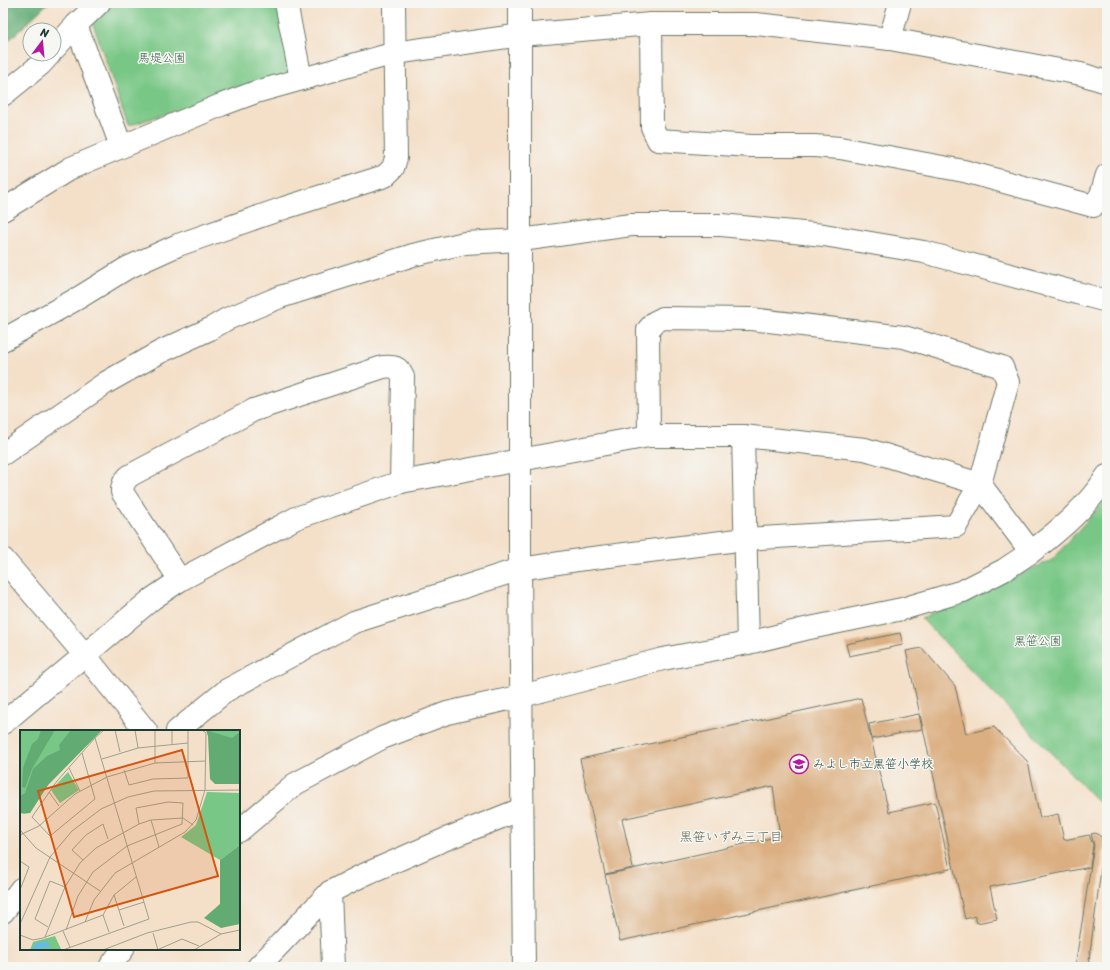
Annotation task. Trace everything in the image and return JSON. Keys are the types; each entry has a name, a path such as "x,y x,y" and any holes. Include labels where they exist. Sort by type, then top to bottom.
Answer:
{"street":[{"path":"62,40 76,24 99,3"},
{"path":"286,3 301,80"},
{"path":"3,340 128,268 178,245 284,208 385,176 392,168 396,158 394,3"},
{"path":"520,3 520,569 524,967"},
{"path":"890,39 900,3"},
{"path":"76,24 121,146"},
{"path":"651,24 652,127 658,140 752,146 814,146 840,148 964,171 1093,206 1101,195 1107,175"},
{"path":"3,210 72,168 221,105 395,53 521,35 651,24 756,24 890,39 1081,74 1107,82"},
{"path":"3,95 43,62"},
{"path":"3,454 107,382 160,352 210,329 227,319 280,297 413,255 465,243 521,240 631,225 721,225 824,235 924,252 1107,302"},
{"path":"178,730 227,690 354,622 520,569 585,559 746,539 956,526 980,484 1008,382 1002,367 904,337 751,319 663,318 655,322 648,330 649,436"},
{"path":"180,580 122,492 122,487 126,478 131,475 254,410 383,366 394,366 400,370 403,377 402,482"},
{"path":"3,723 84,654 152,599 180,580 296,518 402,482 649,436 744,436 865,449 980,484 1031,552"},
{"path":"744,436 748,643"},
{"path":"240,830 295,784 382,738 447,713 522,696 663,659 748,643 805,629 902,609 963,591 1004,570 1031,552 1080,510 1107,476"},
{"path":"3,559 84,654 145,730"},
{"path":"258,967 330,892 361,876 439,842 522,810"},
{"path":"3,912 20,890"},
{"path":"330,892 334,967"},
{"path":"110,967 122,950"}],"green space":[{"path":"3,3 48,3 28,22 22,22 22,28 3,46"},
{"name":"馬堤公園","path":"116,3 280,3 296,72 128,126 91,18"},
{"name":"黒笹公園","path":"1107,498 1107,811 921,618 1052,560"}],"building":[{"path":"900,633 903,645 849,656 846,644"},
{"path":"922,648 955,686 966,734 994,727 1028,762 1040,818 1058,814 1064,840 1089,835 1093,845 1090,867 990,887 997,919 977,923 975,916 965,919 906,651"},
{"path":"861,698 889,812 935,802 950,869 620,941 605,875 780,836 773,786 622,819 633,868 605,874 580,759"},
{"path":"919,714 922,729 872,739 869,724"},
{"path":"1096,833 1105,840 1088,967 1075,967 1094,845 1091,834"}],"place":[{"name":"みよし市立黒笹小学校","path":"799,764"}],"district":[{"name":"黒笹いずみ三丁目","path":"731,836"}]}
